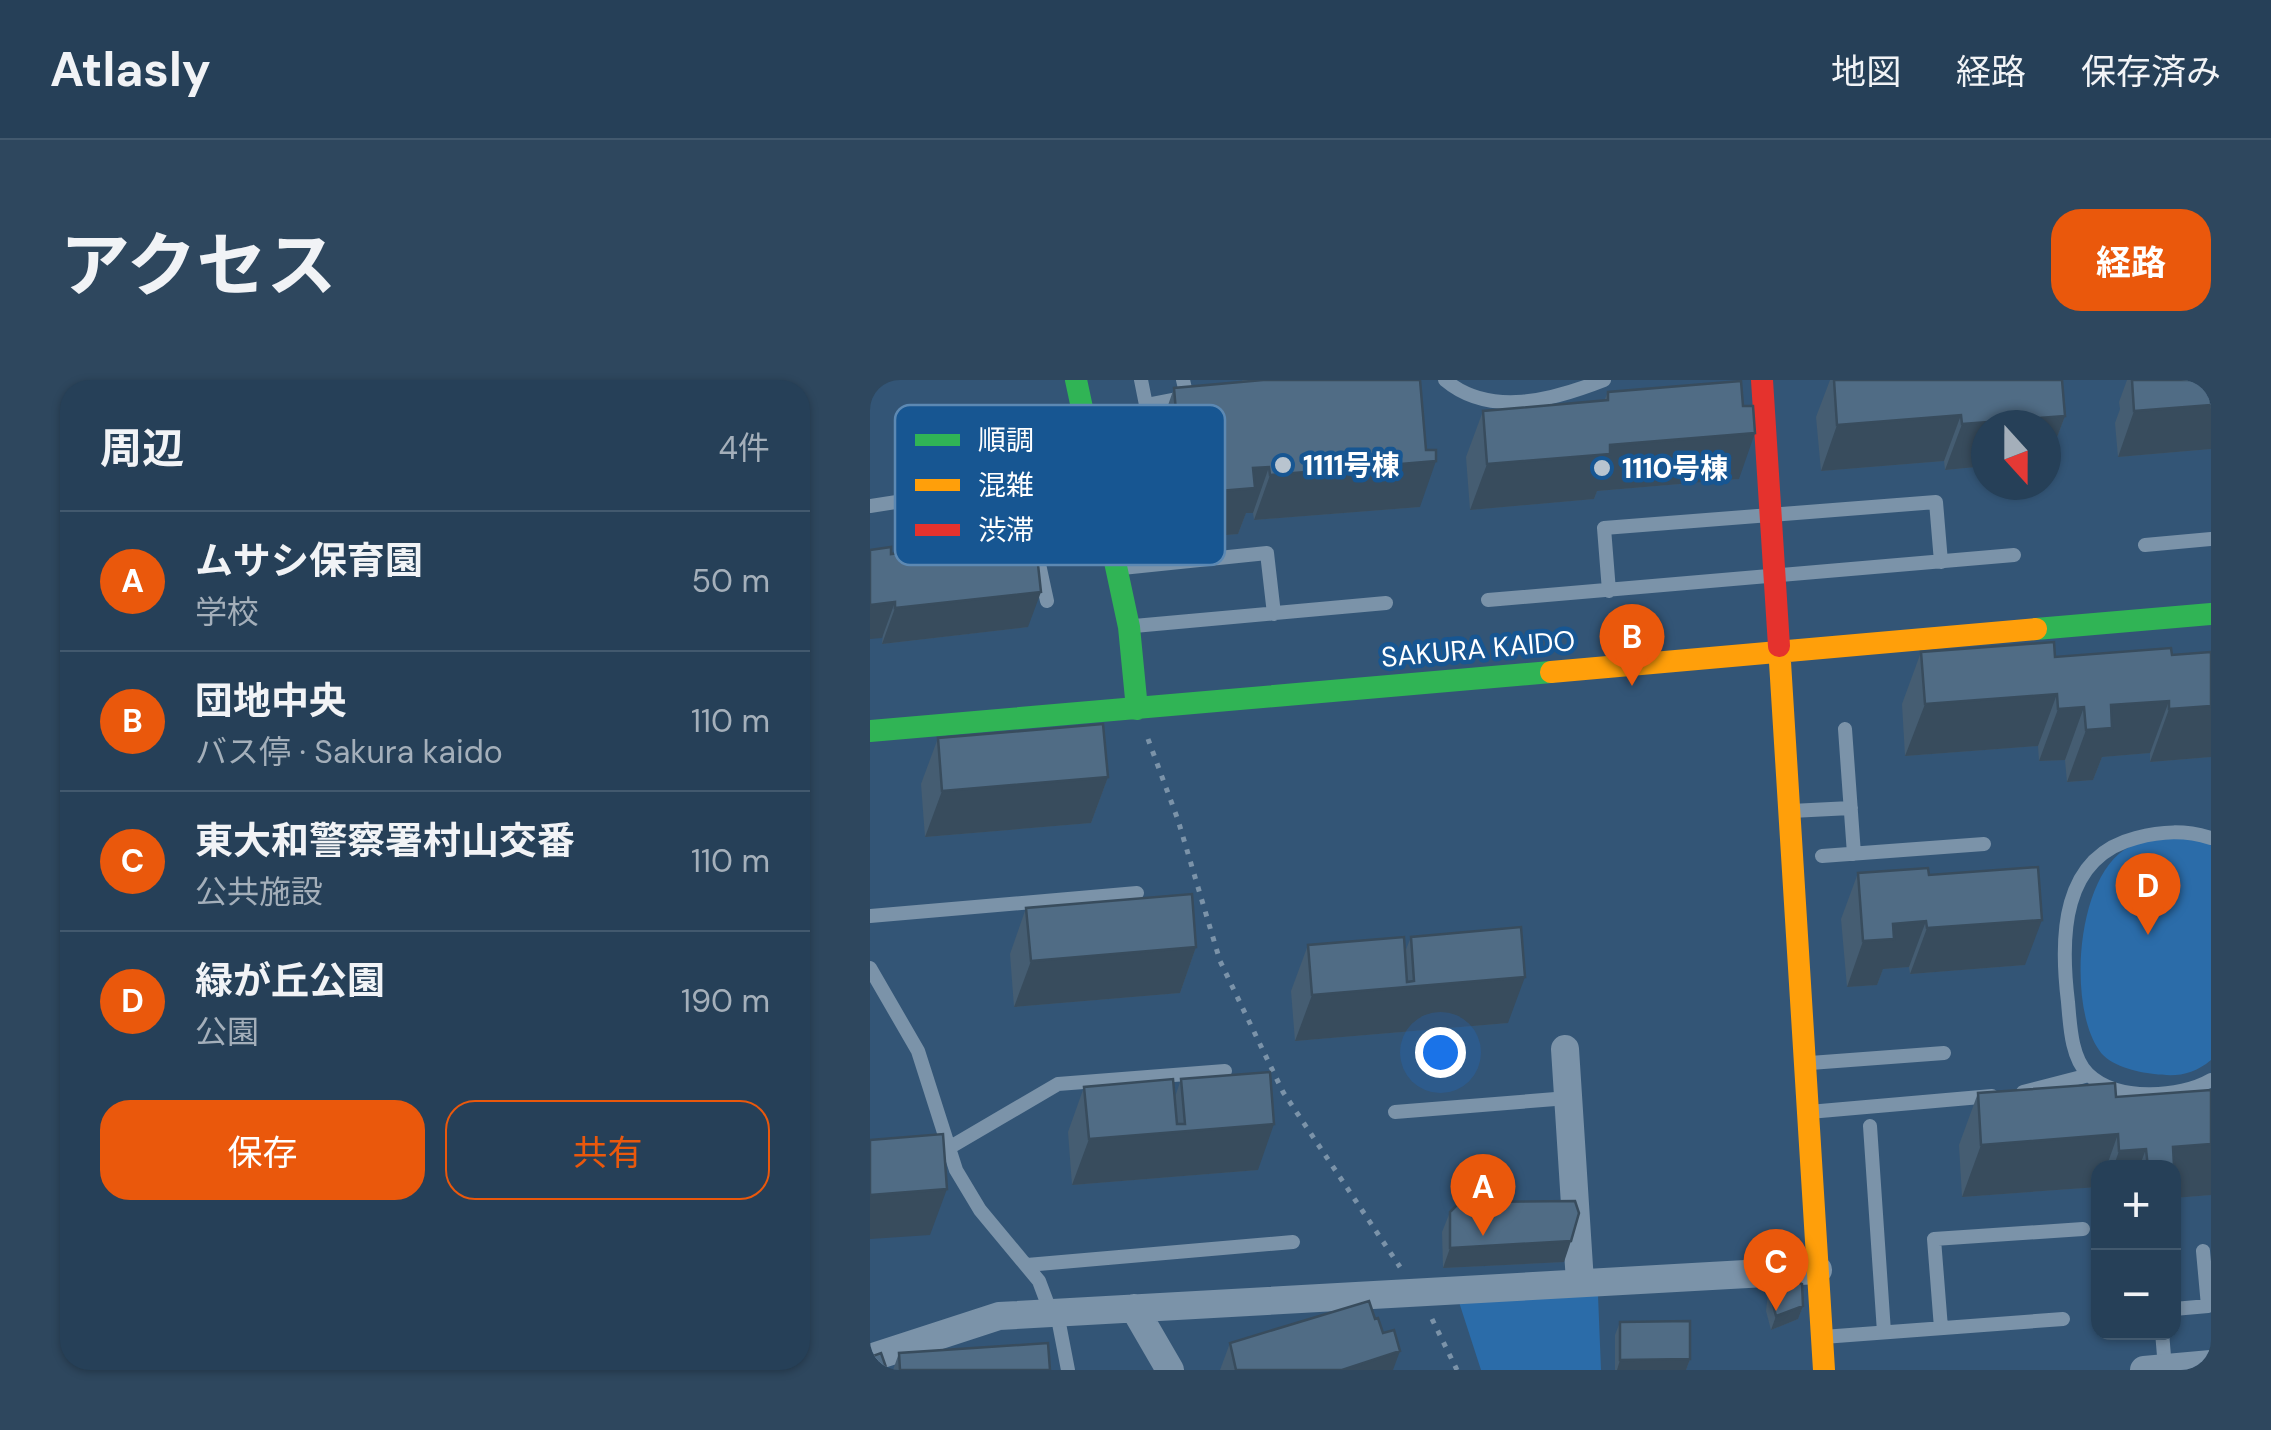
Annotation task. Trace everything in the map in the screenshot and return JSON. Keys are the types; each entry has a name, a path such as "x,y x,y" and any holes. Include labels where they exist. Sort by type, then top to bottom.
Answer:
{"street":[{"path":"1076,380 1081,405"},
{"path":"1762,380 1824,1370"},
{"path":"1115,565 1128,627 1136,708"},
{"name":"SAKURA KAIDO","path":"870,731 2211,614"},
{"path":"1565,1049 1580,1282"},
{"path":"870,1358 999,1316 1818,1270"},
{"path":"1134,1308 1170,1370"},
{"path":"2155,1369 2211,1364"}],"lane":[{"path":"1140,380 1146,405 1187,396 1184,380"},
{"path":"1445,380 1471,399 1492,404 1575,391 1604,380"},
{"path":"870,506 895,502"},
{"path":"1610,591 1604,528 1936,502 1941,562"},
{"path":"2145,545 2211,539"},
{"path":"1225,557 1267,553 1274,614"},
{"path":"1488,600 2014,555"},
{"path":"1039,565 1047,600"},
{"path":"1116,569 1154,565"},
{"path":"1128,627 1386,604"},
{"path":"1845,729 1854,854"},
{"path":"1790,812 1850,808"},
{"path":"2089,1076 2077,1054 2066,992 2066,918 2082,870 2114,844 2157,832 2211,838"},
{"path":"1822,856 1984,844"},
{"path":"870,916 1137,893"},
{"path":"870,968 918,1051 947,1150 980,1210 1046,1293 1068,1370"},
{"path":"1806,1064 1944,1052"},
{"path":"947,1150 1058,1084 1225,1071"},
{"path":"1808,1112 1993,1096 2089,1076 2144,1096 2195,1090 2211,1080"},
{"path":"1395,1112 1568,1098"},
{"path":"1870,1126 1884,1332"},
{"path":"1941,1328 1934,1239 2083,1229"},
{"path":"1027,1265 1294,1242"},
{"path":"2181,1308 2208,1306 2204,1251"},
{"path":"1822,1337 2063,1319"},
{"path":"2155,1369 2160,1340"}],"path":[{"path":"1136,708 1228,977 1283,1092 1417,1291 1456,1370"}],"shaded area":[{"path":"2184,835 2211,845 2211,1060 2184,1074 2147,1073 2116,1064 2099,1050 2083,1005 2082,946 2095,889 2108,866 2131,846"},
{"path":"1598,1295 1601,1370 1481,1370 1458,1299"}],"building":[{"path":"1263,380 1420,380 1426,450 1436,450 1436,461 1270,475 1269,467 1253,468 1255,488 1225,490 1225,405 1175,405 1174,388"},
{"path":"1834,380 2062,380 2065,416 2061,416 2061,410 1971,410 1971,423 1962,424 1961,415 1837,425"},
{"path":"2132,380 2211,380 2211,405 2134,411"},
{"path":"1741,381 1743,406 1753,406 1755,433 1610,445 1610,454 1487,464 1483,411 1608,400 1608,392"},
{"path":"891,547 891,554 895,554 895,565 1038,565 1041,592 895,608 895,602 870,605 870,550"},
{"path":"2054,642 2055,657 2171,648 2172,655 2211,652 2211,706 2169,709 2169,701 2111,705 2112,728 2086,730 2084,707 2058,709 2057,694 1925,704 1921,652"},
{"path":"1103,724 1108,777 942,791 938,738"},
{"path":"2038,867 2042,920 1927,928 1926,921 1893,924 1894,939 1863,941 1858,873 1928,868 1929,875"},
{"path":"1192,894 1196,947 1031,961 1026,908"},
{"path":"1521,927 1525,977 1312,995 1308,945 1404,937 1407,982 1414,981 1411,937"},
{"path":"1270,1072 1274,1124 1089,1139 1084,1087 1173,1079 1177,1124 1185,1124 1181,1079"},
{"path":"2115,1083 2116,1097 2211,1090 2211,1144 2173,1147 2174,1160 2147,1160 2146,1149 2119,1151 2118,1134 1981,1145 1978,1093"},
{"path":"943,1134 947,1189 870,1195 870,1140"},
{"path":"1575,1201 1579,1213 1571,1241 1450,1248 1450,1212 1460,1202"},
{"path":"1774,1272 1802,1284 1803,1306 1776,1316 1771,1297"},
{"path":"1369,1301 1383,1333 1394,1330 1400,1351 1342,1370 1236,1370 1230,1343"},
{"path":"1690,1321 1690,1359 1620,1360 1620,1322"},
{"path":"1048,1343 1050,1370 900,1370 899,1353"},
{"path":"881,1353 887,1370 870,1370 870,1357"}],"traffic: fast":[{"path":"1076,380 1081,405"},
{"path":"1116,565 1129,627 1137,709"},
{"path":"2036,629 2211,614"},
{"path":"870,731 1551,672"}],"traffic: slow":[{"path":"1551,672 2036,629"},
{"path":"1779,646 1824,1370"}],"traffic: jam":[{"path":"1762,380 1779,646"}],"place":[{"name":"1111号棟","path":"1283,465"},
{"name":"1110号棟","path":"1602,468"},
{"name":"団地中央","path":"1632,686"},
{"name":"緑が丘公園","path":"2148,935"},
{"name":"ムサシ保育園","path":"1483,1236"},
{"name":"東大和警察署村山交番","path":"1776,1311"}]}
